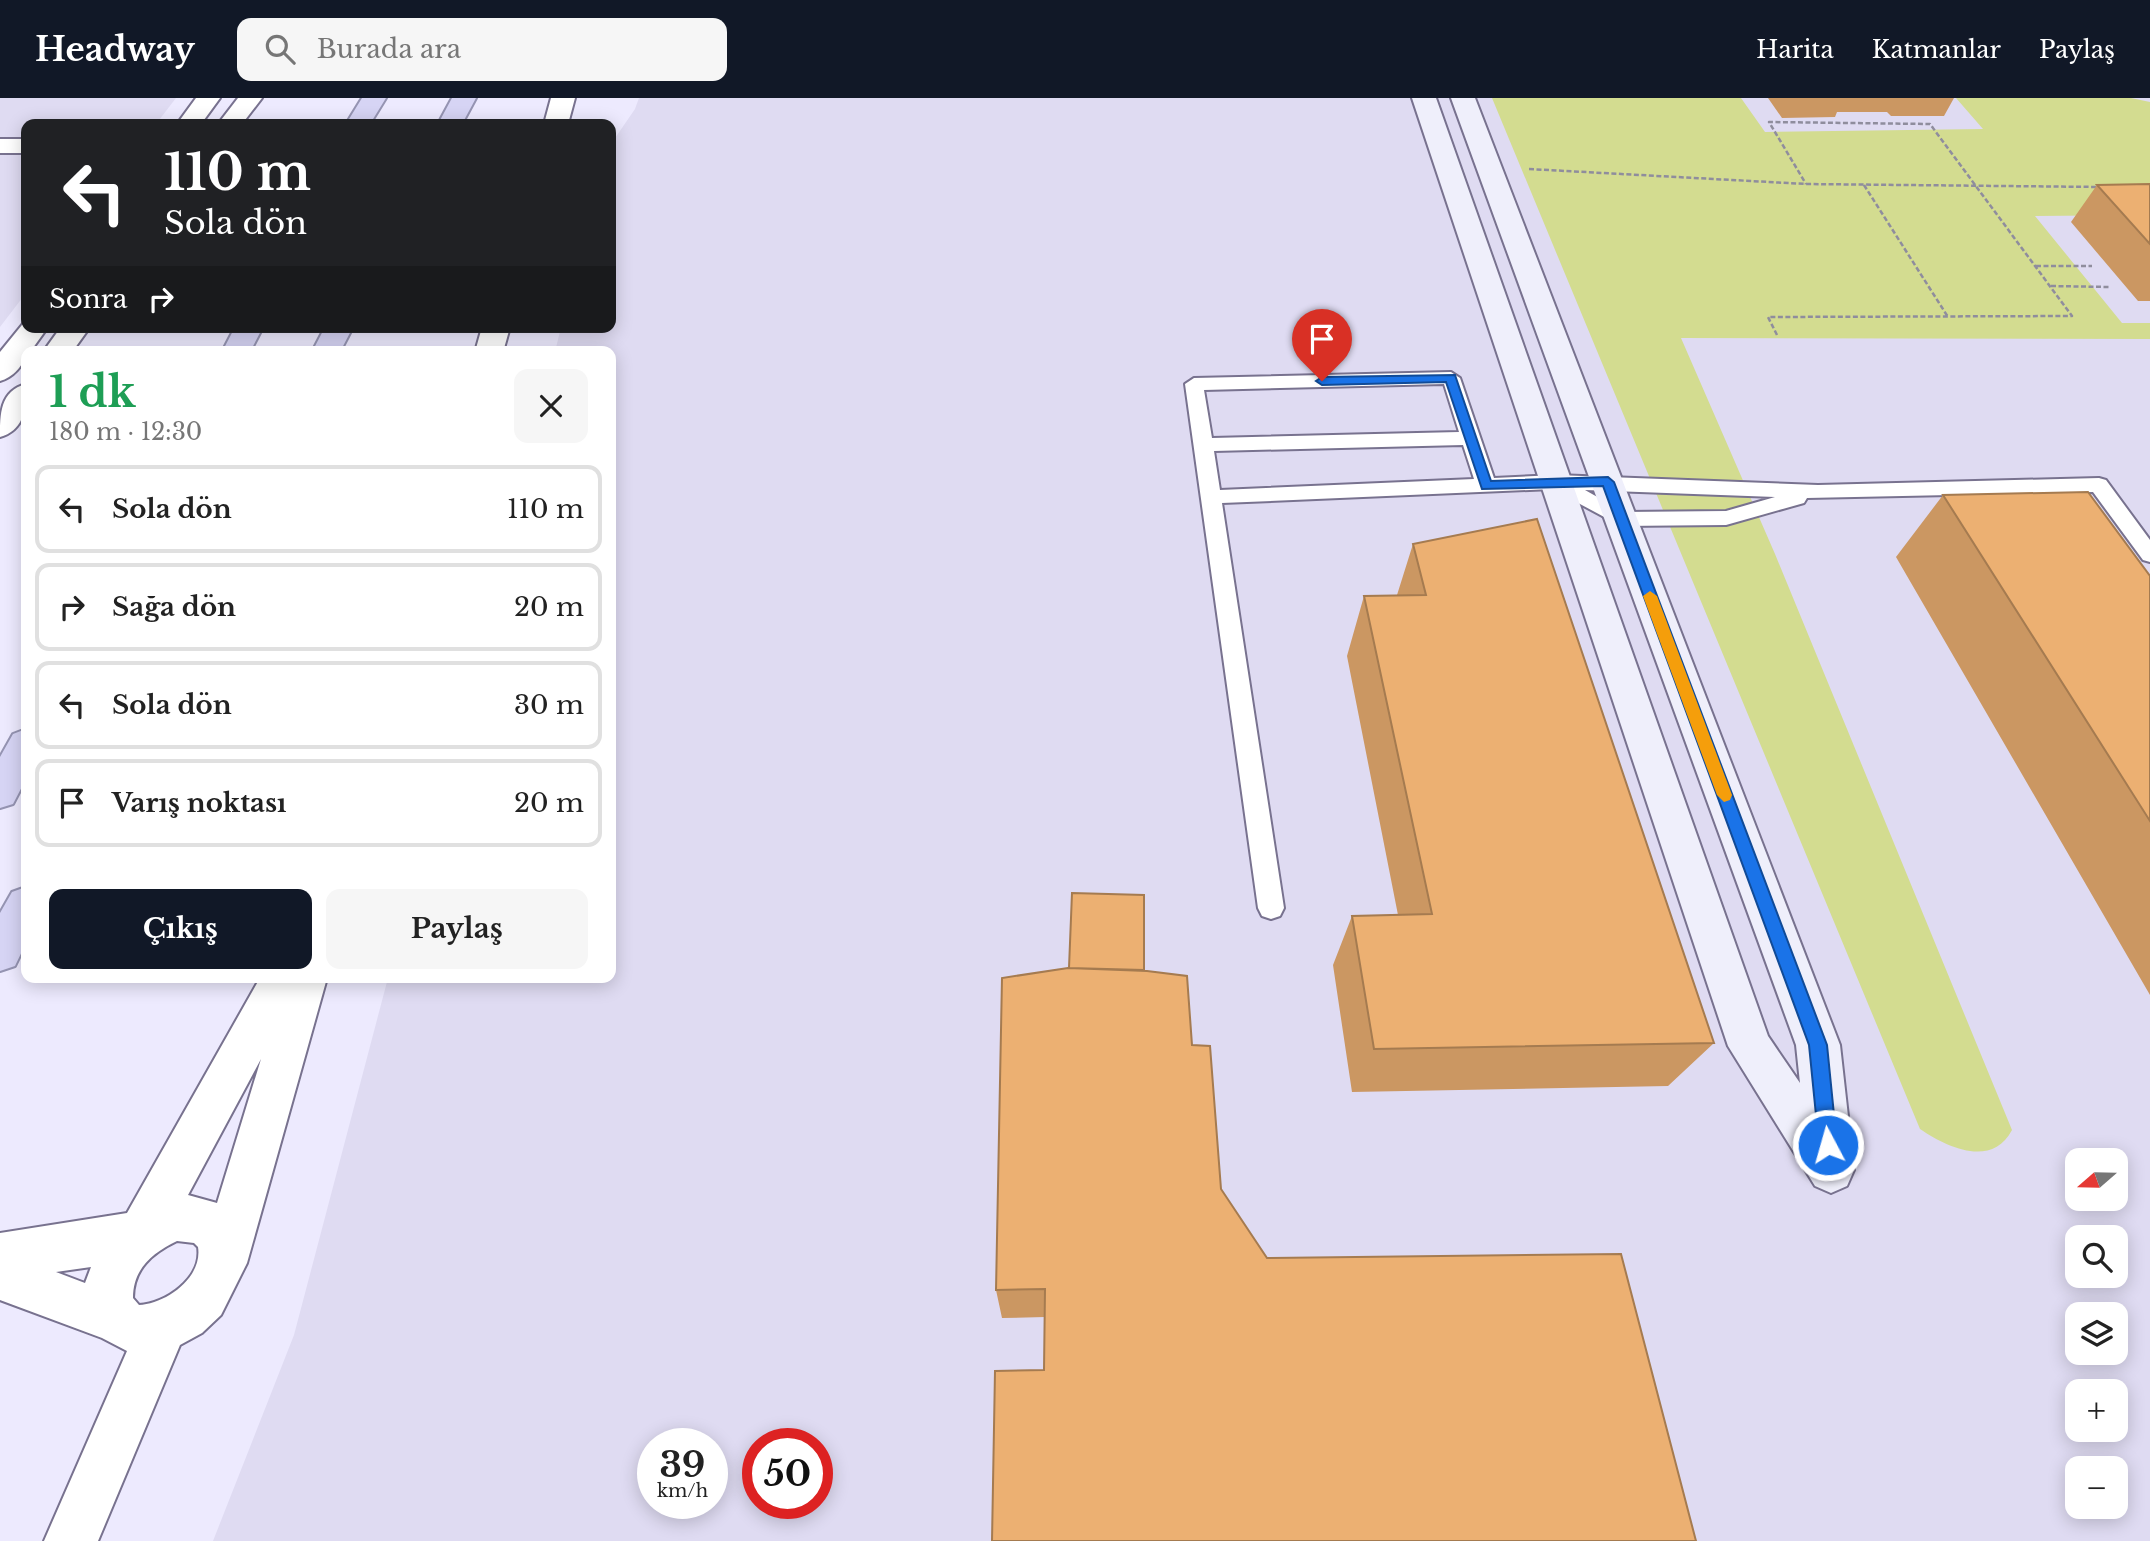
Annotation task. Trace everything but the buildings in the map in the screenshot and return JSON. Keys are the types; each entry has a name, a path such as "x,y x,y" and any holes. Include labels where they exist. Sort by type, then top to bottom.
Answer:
{"highway":[{"path":"361,119 374,98"},
{"path":"453,119 464,98"},
{"path":"0,793 21,753"},
{"path":"0,953 21,913"}],"main road":[{"path":"1424,98 1750,1046 1830,1170 1818,1045 1463,98"}],"street":[{"path":"193,119 208,98"},
{"path":"234,119 250,98"},
{"path":"557,119 563,98"},
{"path":"0,146 21,146"},
{"path":"0,372 29,333"},
{"path":"0,427 21,400"},
{"path":"141,1235 279,983"},
{"path":"0,1276 114,1318 127,1327 144,1331 184,1316 201,1301 223,1265 305,983"},
{"path":"114,1318 107,1304 110,1277 124,1250 159,1223 177,1217 195,1217 210,1222 219,1233 224,1247 223,1265"},
{"path":"0,1257 141,1235"},
{"path":"71,1541 163,1326"}],"lane":[{"path":"1271,908 1194,384 1451,378 1486,485"},
{"path":"1203,445 1471,438"},
{"path":"1556,482 1621,519 1726,518 1818,492"},
{"path":"1210,497 1556,482 1818,492 2099,485 2150,555"}],"path":[{"path":"1777,335 1768,317 2072,316 1930,124 1769,122 1806,184"},
{"path":"1490,167 1806,184 2110,187"},
{"path":"1863,185 1948,317"},
{"path":"2035,266 2092,266"},
{"path":"2050,286 2109,287"}],"shaded area":[{"path":"0,98 176,98 160,119 21,119 21,300 0,327"},
{"path":"639,98 2150,98 2150,1541 213,1541 294,1335 387,983 616,983 616,346 556,346 560,333 616,333 616,137 635,109"}],"green space":[{"path":"1492,98 1741,98 1765,132 1983,129 1956,98 2131,98 2150,102 2150,215 2035,216 2122,323 2150,323 2150,339 1681,338 1775,554 2012,1130 2003,1142 1993,1149 1969,1151 1956,1148 1920,1129"}],"slow traffic":[{"path":"1650,596 1724,795"}],"route":[{"path":"1322,381 1451,378 1486,485 1608,482 1818,1045 1828,1145"}]}
